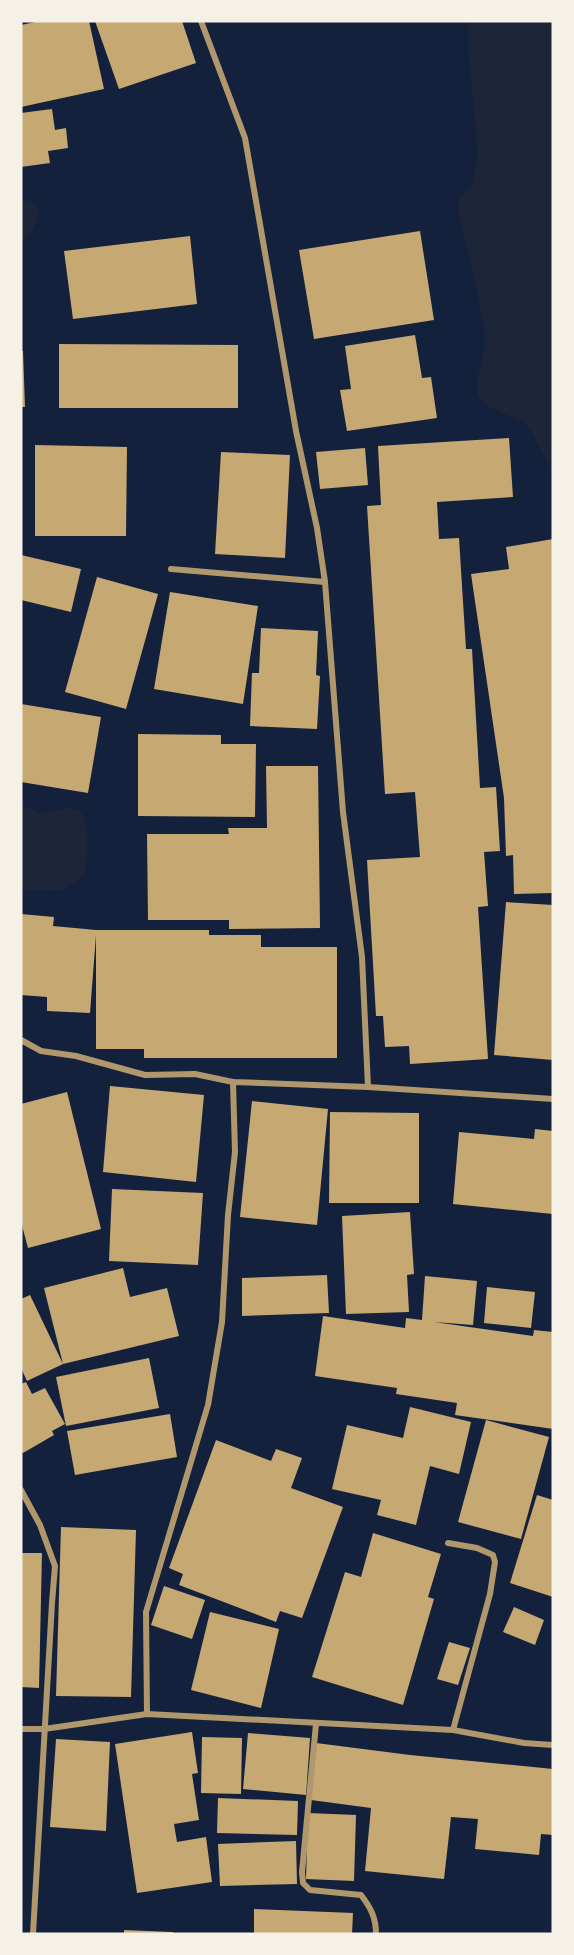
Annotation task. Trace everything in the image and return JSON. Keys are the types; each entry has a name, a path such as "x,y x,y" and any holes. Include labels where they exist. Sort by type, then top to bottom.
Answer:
{"street":[{"path":"201,21 245,138 296,431 317,528 325,582 343,813 362,957 368,1087"},
{"path":"171,569 325,582"},
{"path":"21,1040 41,1051 76,1056 145,1076 195,1074 233,1082 368,1087 553,1099"},
{"path":"147,1714 146,1612 208,1405 222,1322 228,1215 235,1152 233,1082"},
{"path":"21,1490 40,1525 56,1566 44,1729 33,1934"},
{"path":"448,1543 477,1548 493,1555 495,1562 490,1594 453,1730"},
{"path":"21,1729 44,1729 147,1714 453,1730 524,1743 553,1745"},
{"path":"316,1724 302,1872 303,1883 310,1890 361,1895 372,1909 376,1934"}],"shaded area":[{"path":"468,21 553,21 553,473 531,431 523,422 485,405 478,396 476,385 484,352 484,328 458,211 459,199 473,183 477,160 468,49"},
{"path":"21,200 30,201 39,207 34,227 21,242"},
{"path":"21,804 39,813 69,808 79,810 87,833 85,876 64,889 53,891 21,889"}],"building":[{"path":"40,21 89,21 104,89 21,107 21,25"},
{"path":"95,21 182,21 196,63 119,89"},
{"path":"52,109 55,130 66,128 68,148 48,151 50,163 21,167 21,113"},
{"path":"420,231 434,320 314,339 299,250"},
{"path":"190,236 197,304 73,319 64,251"},
{"path":"415,335 422,378 431,377 437,418 347,431 340,390 351,389 345,346"},
{"path":"59,344 238,345 238,408 59,408"},
{"path":"21,351 23,351 25,407 21,407"},
{"path":"509,438 513,497 437,502 439,539 459,538 466,649 472,649 480,788 496,787 500,851 484,852 488,906 478,907 488,1059 410,1064 409,1046 385,1047 383,1016 376,1016 367,860 420,857 415,792 385,794 367,506 381,505 378,446"},
{"path":"35,445 127,447 126,536 35,536"},
{"path":"365,448 368,485 320,489 316,452"},
{"path":"221,452 290,455 285,558 215,554"},
{"path":"553,539 553,893 514,894 513,855 506,856 504,798 471,574 509,569 506,547"},
{"path":"21,555 81,569 71,612 21,600"},
{"path":"97,577 158,594 126,709 65,692"},
{"path":"170,592 258,606 243,704 154,689"},
{"path":"261,628 318,631 316,675 320,676 317,729 250,726 252,673 259,673"},
{"path":"21,704 101,717 88,793 21,782"},
{"path":"138,734 221,735 221,744 256,744 255,817 138,816"},
{"path":"266,766 318,766 320,928 229,929 229,920 148,920 147,834 229,834 228,828 267,828"},
{"path":"506,902 553,905 553,1060 494,1055"},
{"path":"21,914 54,917 53,926 96,930 209,930 209,935 261,935 261,947 337,947 337,1058 144,1058 144,1049 96,1049 96,935 90,1013 47,1011 47,997 21,995"},
{"path":"110,1086 204,1095 196,1182 103,1172"},
{"path":"67,1092 101,1229 28,1248 21,1222 21,1104"},
{"path":"252,1101 328,1109 317,1225 240,1217"},
{"path":"330,1112 419,1113 419,1203 329,1203"},
{"path":"535,1129 553,1131 553,1214 453,1204 459,1132 534,1139"},
{"path":"112,1189 203,1193 198,1265 109,1261"},
{"path":"410,1212 414,1274 407,1275 409,1312 346,1314 342,1216"},
{"path":"123,1268 130,1297 167,1288 179,1336 63,1364 44,1288"},
{"path":"327,1275 329,1313 242,1316 242,1278"},
{"path":"425,1276 477,1281 473,1325 434,1322 533,1336 534,1330 553,1332 553,1429 455,1415 457,1403 396,1394 397,1388 315,1376 323,1316 405,1328 406,1318 422,1320"},
{"path":"487,1287 535,1292 531,1328 484,1323"},
{"path":"30,1295 63,1364 27,1381 21,1368 21,1299"},
{"path":"149,1358 159,1408 66,1426 56,1377"},
{"path":"26,1382 32,1394 45,1388 65,1424 52,1431 54,1435 23,1453 21,1450 21,1384"},
{"path":"410,1407 471,1422 459,1474 430,1466 416,1525 377,1515 381,1500 332,1489 347,1425 403,1438"},
{"path":"170,1414 177,1457 75,1475 67,1431"},
{"path":"486,1420 549,1437 521,1539 458,1522"},
{"path":"216,1440 271,1461 276,1449 302,1458 291,1488 343,1507 302,1618 280,1611 276,1622 179,1585 183,1574 169,1568"},
{"path":"537,1495 553,1500 553,1597 510,1583"},
{"path":"61,1527 136,1530 131,1697 56,1696"},
{"path":"373,1533 441,1554 428,1597 434,1599 403,1705 312,1677 345,1572 361,1577"},
{"path":"21,1553 42,1553 39,1688 21,1687"},
{"path":"164,1586 205,1600 192,1639 151,1625"},
{"path":"514,1607 544,1620 535,1645 503,1632"},
{"path":"210,1612 279,1629 261,1708 191,1690"},
{"path":"449,1642 470,1648 458,1685 437,1679"},
{"path":"192,1732 198,1773 192,1774 199,1820 174,1824 177,1842 206,1837 212,1882 137,1893 115,1744"},
{"path":"248,1733 310,1738 306,1795 243,1789"},
{"path":"202,1737 242,1738 241,1794 201,1793"},
{"path":"56,1739 110,1742 106,1831 50,1827"},
{"path":"316,1743 553,1769 553,1835 541,1834 539,1855 475,1849 478,1819 451,1817 444,1879 365,1871 371,1808 311,1800"},
{"path":"218,1798 298,1801 297,1835 217,1833"},
{"path":"308,1813 356,1815 354,1881 306,1879"},
{"path":"296,1841 297,1884 220,1886 218,1844"},
{"path":"254,1909 353,1913 352,1934 254,1934"},
{"path":"124,1930 173,1932 173,1934 124,1934"}]}
